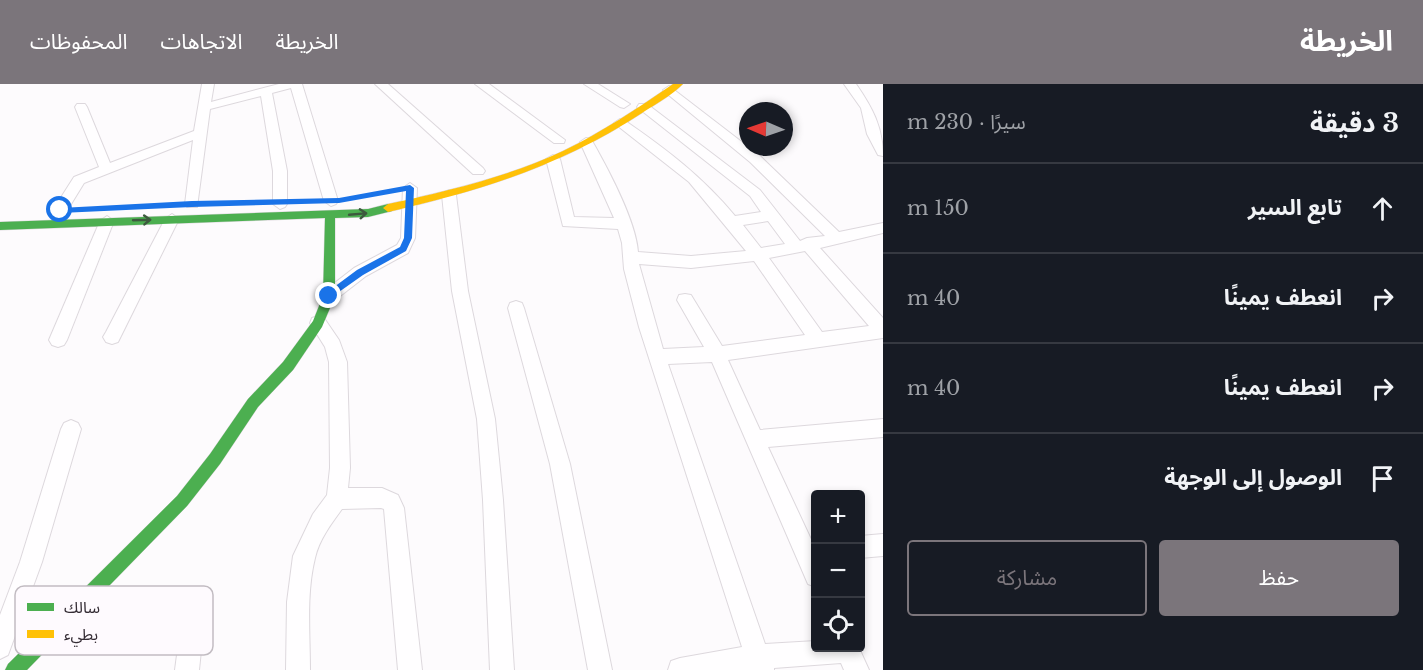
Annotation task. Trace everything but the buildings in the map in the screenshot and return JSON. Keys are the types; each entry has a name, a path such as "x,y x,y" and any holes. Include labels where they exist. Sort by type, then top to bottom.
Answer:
{"main road":[{"path":"391,192 449,195 589,127 656,84"},
{"path":"459,176 549,148 586,142 620,123 674,87"},
{"path":"0,226 368,213 413,192"},
{"path":"226,204 280,204 350,199"},
{"path":"0,213 159,206"},
{"path":"98,586 182,501 215,459 253,403 288,366 318,323 329,296 330,216"},
{"path":"14,670 29,655"}],"street":[{"path":"192,204 208,84"},
{"path":"205,107 295,84 331,201"},
{"path":"381,84 478,171"},
{"path":"487,88 508,84"},
{"path":"590,84 624,104"},
{"path":"850,84 867,108 873,134 883,152"},
{"path":"674,87 755,159 836,238"},
{"path":"487,88 549,148 568,222 624,224"},
{"path":"266,92 280,171 280,204"},
{"path":"81,107 106,170"},
{"path":"643,108 740,181 763,202 883,331"},
{"path":"620,123 686,172 702,188 757,254 819,341"},
{"path":"60,210 74,184 200,132"},
{"path":"586,142 618,206 632,257 632,269 641,304 657,357 760,663"},
{"path":"329,296 360,272 403,249 408,238 413,192"},
{"path":"449,195 460,291 486,419 493,500 502,670"},
{"path":"730,222 772,214"},
{"path":"112,337 172,219"},
{"path":"58,340 107,221"},
{"path":"632,257 669,264 757,254 883,228"},
{"path":"685,300 717,354 810,551"},
{"path":"516,308 560,464 600,670"},
{"path":"298,670 298,602 304,556 320,521 337,499 340,468 338,362 333,345 318,323"},
{"path":"657,357 717,354 883,331"},
{"path":"756,439 883,428"},
{"path":"23,586 71,429"},
{"path":"337,499 382,498 391,502 394,508 410,670"},
{"path":"865,547 883,545"},
{"path":"0,647 15,607"},
{"path":"187,670 189,655"},
{"path":"680,670 760,663 793,656 850,656"}],"traffic: fast":[{"path":"0,226 368,213 388,208"},
{"path":"98,586 182,501 215,459 253,403 288,366 318,323 329,296 330,216"},
{"path":"14,670 29,655"}],"traffic: slow":[{"path":"388,208 509,176 565,154 599,136 679,84"}],"route":[{"path":"60,210 339,201 410,188 408,238 403,249 360,272 329,296"}]}
